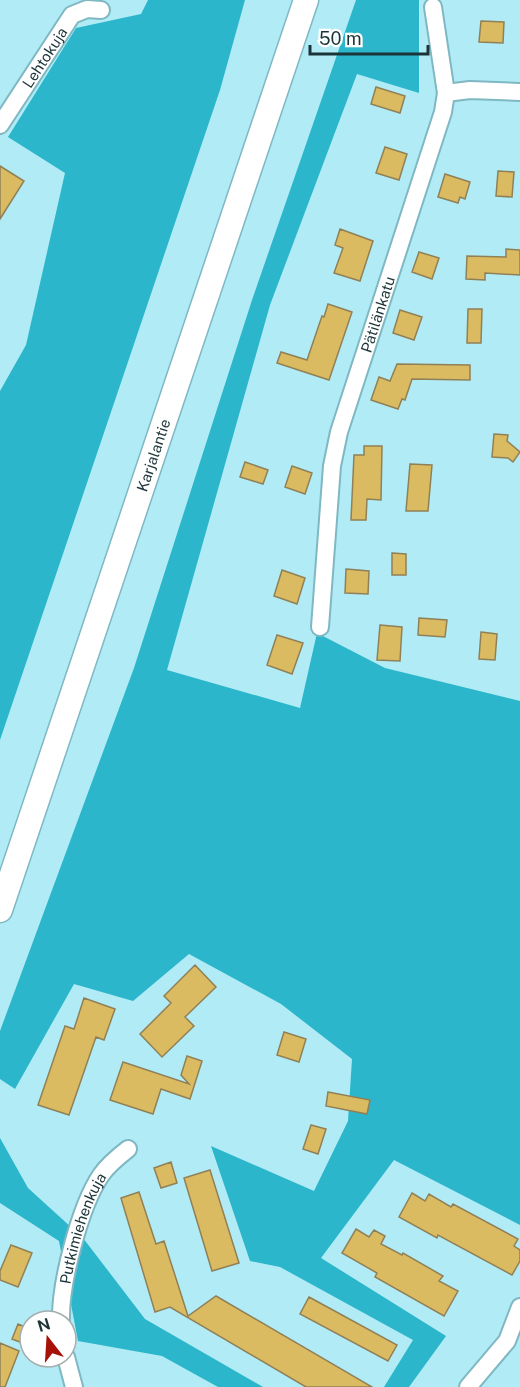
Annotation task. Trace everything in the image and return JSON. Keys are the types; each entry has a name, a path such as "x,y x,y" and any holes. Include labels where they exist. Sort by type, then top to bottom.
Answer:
{"main road":[{"name":"Karjalantie","path":"0,910 306,0"}],"street":[{"name":"Pätilänkatu","path":"320,627 332,466 339,432 446,93 433,7"},
{"name":"Lehtokuja","path":"0,124 72,15 87,9 101,10"},
{"path":"446,93 470,90 520,92"},
{"name":"Putkimiehenkuja","path":"61,1309 62,1295 83,1210 102,1173 128,1149"},
{"path":"468,1387 507,1341 520,1307"},
{"path":"69,1369 74,1387"}],"shaded area":[{"path":"148,0 245,0 220,90 0,740 0,391 26,345 65,173 8,137 76,28 141,14"},
{"path":"356,0 419,0 419,93 357,74 270,305 167,670 300,708 317,633 385,668 520,701 520,1225 394,1160 321,1258 446,1336 409,1387 384,1387 413,1340 280,1267 250,1261 211,1146 314,1191 348,1121 352,1059 281,1004 189,954 133,1001 74,984 15,1089 0,1079 0,1031 134,668 252,300"},
{"path":"0,1138 28,1188 83,1238 145,1319 263,1387 218,1387 162,1356 78,1341 78,1309 72,1309 59,1241 0,1203"}],"building":[{"path":"481,21 504,22 503,43 479,42"},
{"path":"376,87 405,96 400,113 371,104"},
{"path":"385,147 407,154 399,180 376,173"},
{"path":"0,166 24,181 0,219"},
{"path":"498,171 514,172 512,197 496,196"},
{"path":"445,174 470,182 465,199 460,197 458,203 438,197"},
{"path":"340,229 373,241 360,281 334,273 343,248 335,245"},
{"path":"506,249 520,250 520,275 485,273 485,280 466,279 467,256 506,257"},
{"path":"419,252 439,258 432,279 412,272"},
{"path":"328,304 352,312 329,380 277,363 281,352 307,360"},
{"path":"468,309 482,309 481,343 467,343"},
{"path":"400,310 422,317 414,340 393,333"},
{"path":"397,364 470,365 470,380 412,379 405,400 402,399 398,409 371,400 379,377 390,381"},
{"path":"494,434 508,435 507,441 520,452 513,462 508,458 492,457"},
{"path":"364,446 382,446 381,500 367,499 366,520 351,520 354,455 364,455"},
{"path":"245,462 268,470 263,484 240,477"},
{"path":"410,464 432,465 428,511 406,511"},
{"path":"292,466 312,473 305,494 285,487"},
{"path":"392,553 406,554 406,575 392,575"},
{"path":"346,569 369,571 368,594 345,593"},
{"path":"282,570 305,578 297,604 274,596"},
{"path":"419,618 447,620 445,637 418,635"},
{"path":"380,625 402,627 400,661 377,660"},
{"path":"481,632 497,634 495,660 479,659"},
{"path":"277,635 303,643 292,674 267,665"},
{"path":"195,965 216,987 185,1017 194,1026 162,1057 140,1034 171,1003 164,996"},
{"path":"84,998 115,1009 104,1040 96,1037 69,1115 38,1105 65,1026 74,1029"},
{"path":"284,1032 306,1039 299,1062 277,1055"},
{"path":"187,1056 202,1061 190,1099 161,1089 153,1114 110,1100 123,1062 189,1084 181,1075"},
{"path":"328,1092 370,1100 367,1114 326,1106"},
{"path":"311,1125 326,1129 318,1154 303,1149"},
{"path":"171,1162 177,1183 161,1188 154,1168"},
{"path":"210,1170 239,1263 212,1271 184,1178"},
{"path":"139,1192 156,1244 164,1241 188,1316 216,1296 372,1387 306,1387 170,1307 155,1312 121,1198"},
{"path":"412,1193 425,1201 429,1194 451,1207 453,1204 518,1239 514,1246 520,1250 520,1261 512,1275 399,1217"},
{"path":"356,1229 369,1237 374,1230 385,1236 381,1244 402,1255 403,1253 443,1276 439,1281 458,1291 444,1316 375,1277 377,1273 342,1253"},
{"path":"11,1245 32,1253 18,1287 0,1280 0,1271"},
{"path":"309,1297 397,1345 388,1361 300,1314"},
{"path":"18,1324 18,1341 12,1339"},
{"path":"0,1343 18,1351 18,1354 5,1387 0,1387"}]}
